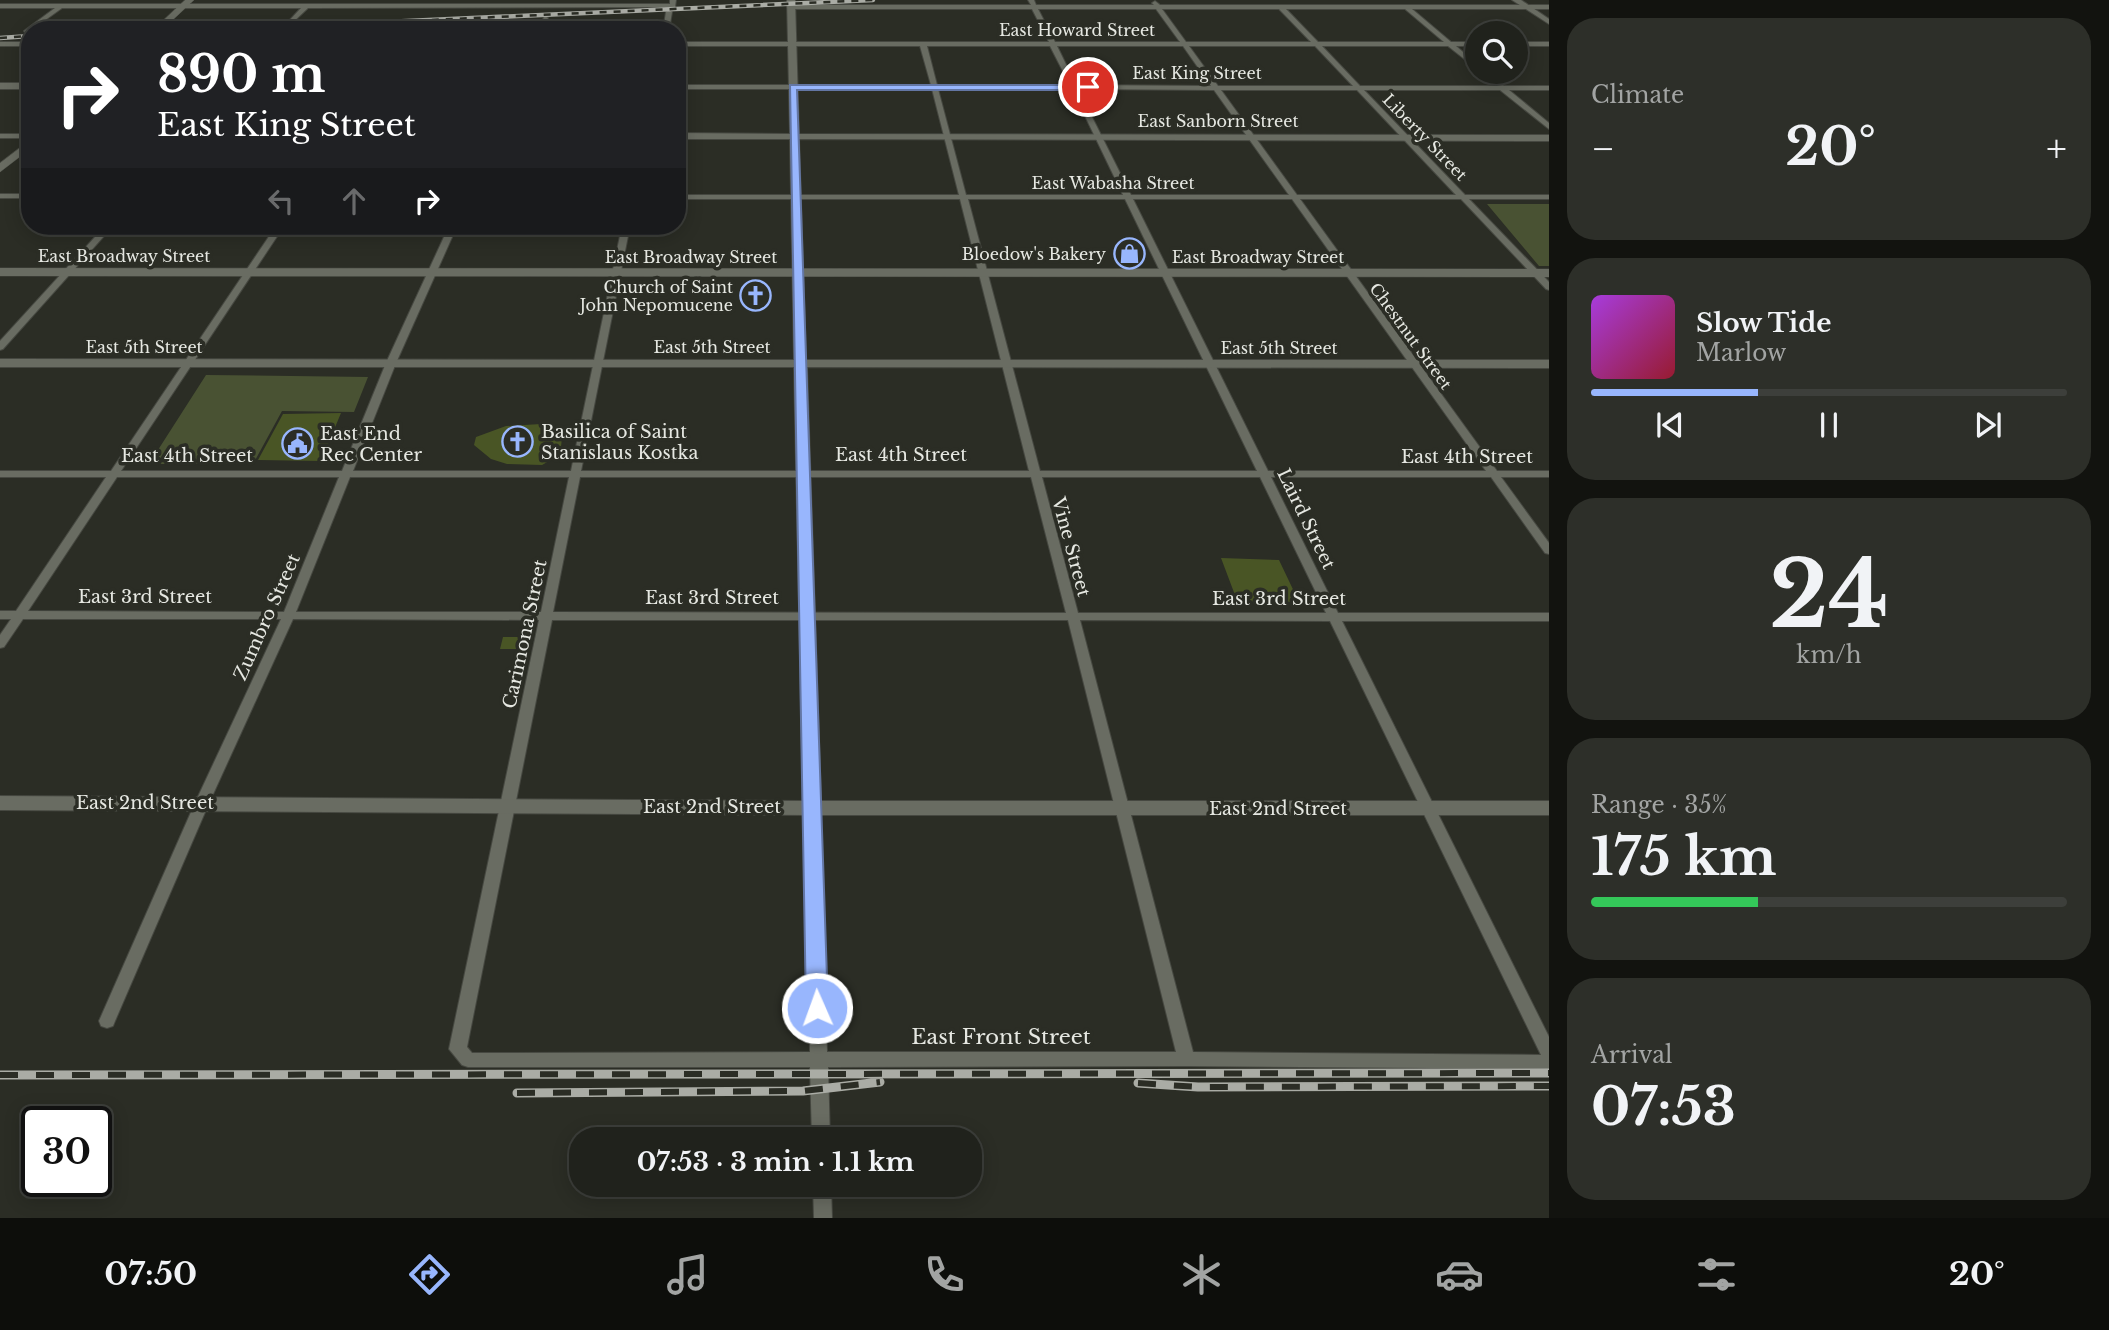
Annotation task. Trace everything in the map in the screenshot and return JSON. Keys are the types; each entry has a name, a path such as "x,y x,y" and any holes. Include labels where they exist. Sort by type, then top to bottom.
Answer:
{"main road":[{"path":"167,21 186,3"},
{"path":"0,169 21,152"},
{"name":"East Broadway Street","path":"0,272 1542,273"}],"street":[{"path":"1516,0 1549,22"},
{"path":"0,6 186,3 549,8 672,6"},
{"name":"Laird Street","path":"1033,3 1549,1054"},
{"path":"821,1127 791,4 1155,3 1281,7 1549,7"},
{"name":"Chestnut Street","path":"1155,3 1549,551"},
{"path":"41,21 61,6"},
{"path":"292,21 306,6"},
{"path":"422,16 429,6"},
{"name":"Liberty Street","path":"1281,7 1463,197 1542,273 1549,287"},
{"path":"1406,7 1465,56"},
{"path":"0,44 21,44"},
{"path":"0,53 13,44"},
{"name":"East Howard Street","path":"686,44 1465,44"},
{"name":"Vine Street","path":"923,44 1186,1059"},
{"path":"1528,44 1549,44"},
{"path":"1497,84 1549,127"},
{"path":"0,86 21,86"},
{"name":"East King Street","path":"686,87 1549,88"},
{"path":"0,136 21,136"},
{"name":"East Sanborn Street","path":"686,136 1549,138"},
{"path":"0,196 21,196"},
{"name":"East Wabasha Street","path":"686,197 1549,197"},
{"path":"0,346 101,235"},
{"path":"0,645 117,474 274,235"},
{"name":"Zumbro Street","path":"107,1021 202,803 289,615 391,363 449,235"},
{"name":"Carimona Street","path":"458,1049 624,235"},
{"name":"East 5th Street","path":"0,363 1549,365"},
{"name":"East 4th Street","path":"0,474 1549,474"},
{"name":"East 3rd Street","path":"0,615 1549,617"},
{"name":"East 2nd Street","path":"0,803 1429,810 1549,808"},
{"name":"East Front Street","path":"458,1049 468,1060 1186,1059 1549,1062"},
{"path":"822,1197 823,1218"}],"green space":[{"path":"1487,204 1549,204 1549,266 1539,266"},
{"path":"206,375 368,377 354,412 282,411 253,464 149,464"}],"building":[{"name":"East End Rec Center","path":"341,413 321,461 258,460 283,414"},
{"name":"Basilica of Saint Stanislaus Kostka","path":"541,424 562,438 560,455 542,465 507,464 491,459 474,445 476,437 506,426"},
{"path":"1221,558 1279,560 1299,602 1238,603"},
{"path":"503,637 521,637 518,649 500,649"}],"railway":[{"path":"408,21 873,0"},
{"path":"0,38 21,37"},
{"path":"0,1075 1549,1073"},
{"path":"517,1093 803,1091 880,1082"},
{"path":"1138,1083 1198,1087 1549,1086"}],"place":[{"name":"Bloedow's Bakery","path":"1129,254"},
{"name":"Church of Saint John Nepomucene","path":"756,296"},
{"name":"Basilica of Saint Stanislaus Kostka","path":"518,442"},
{"name":"East End Rec Center","path":"297,444"}],"route":[{"path":"817,1008 793,87 1088,87"}]}
